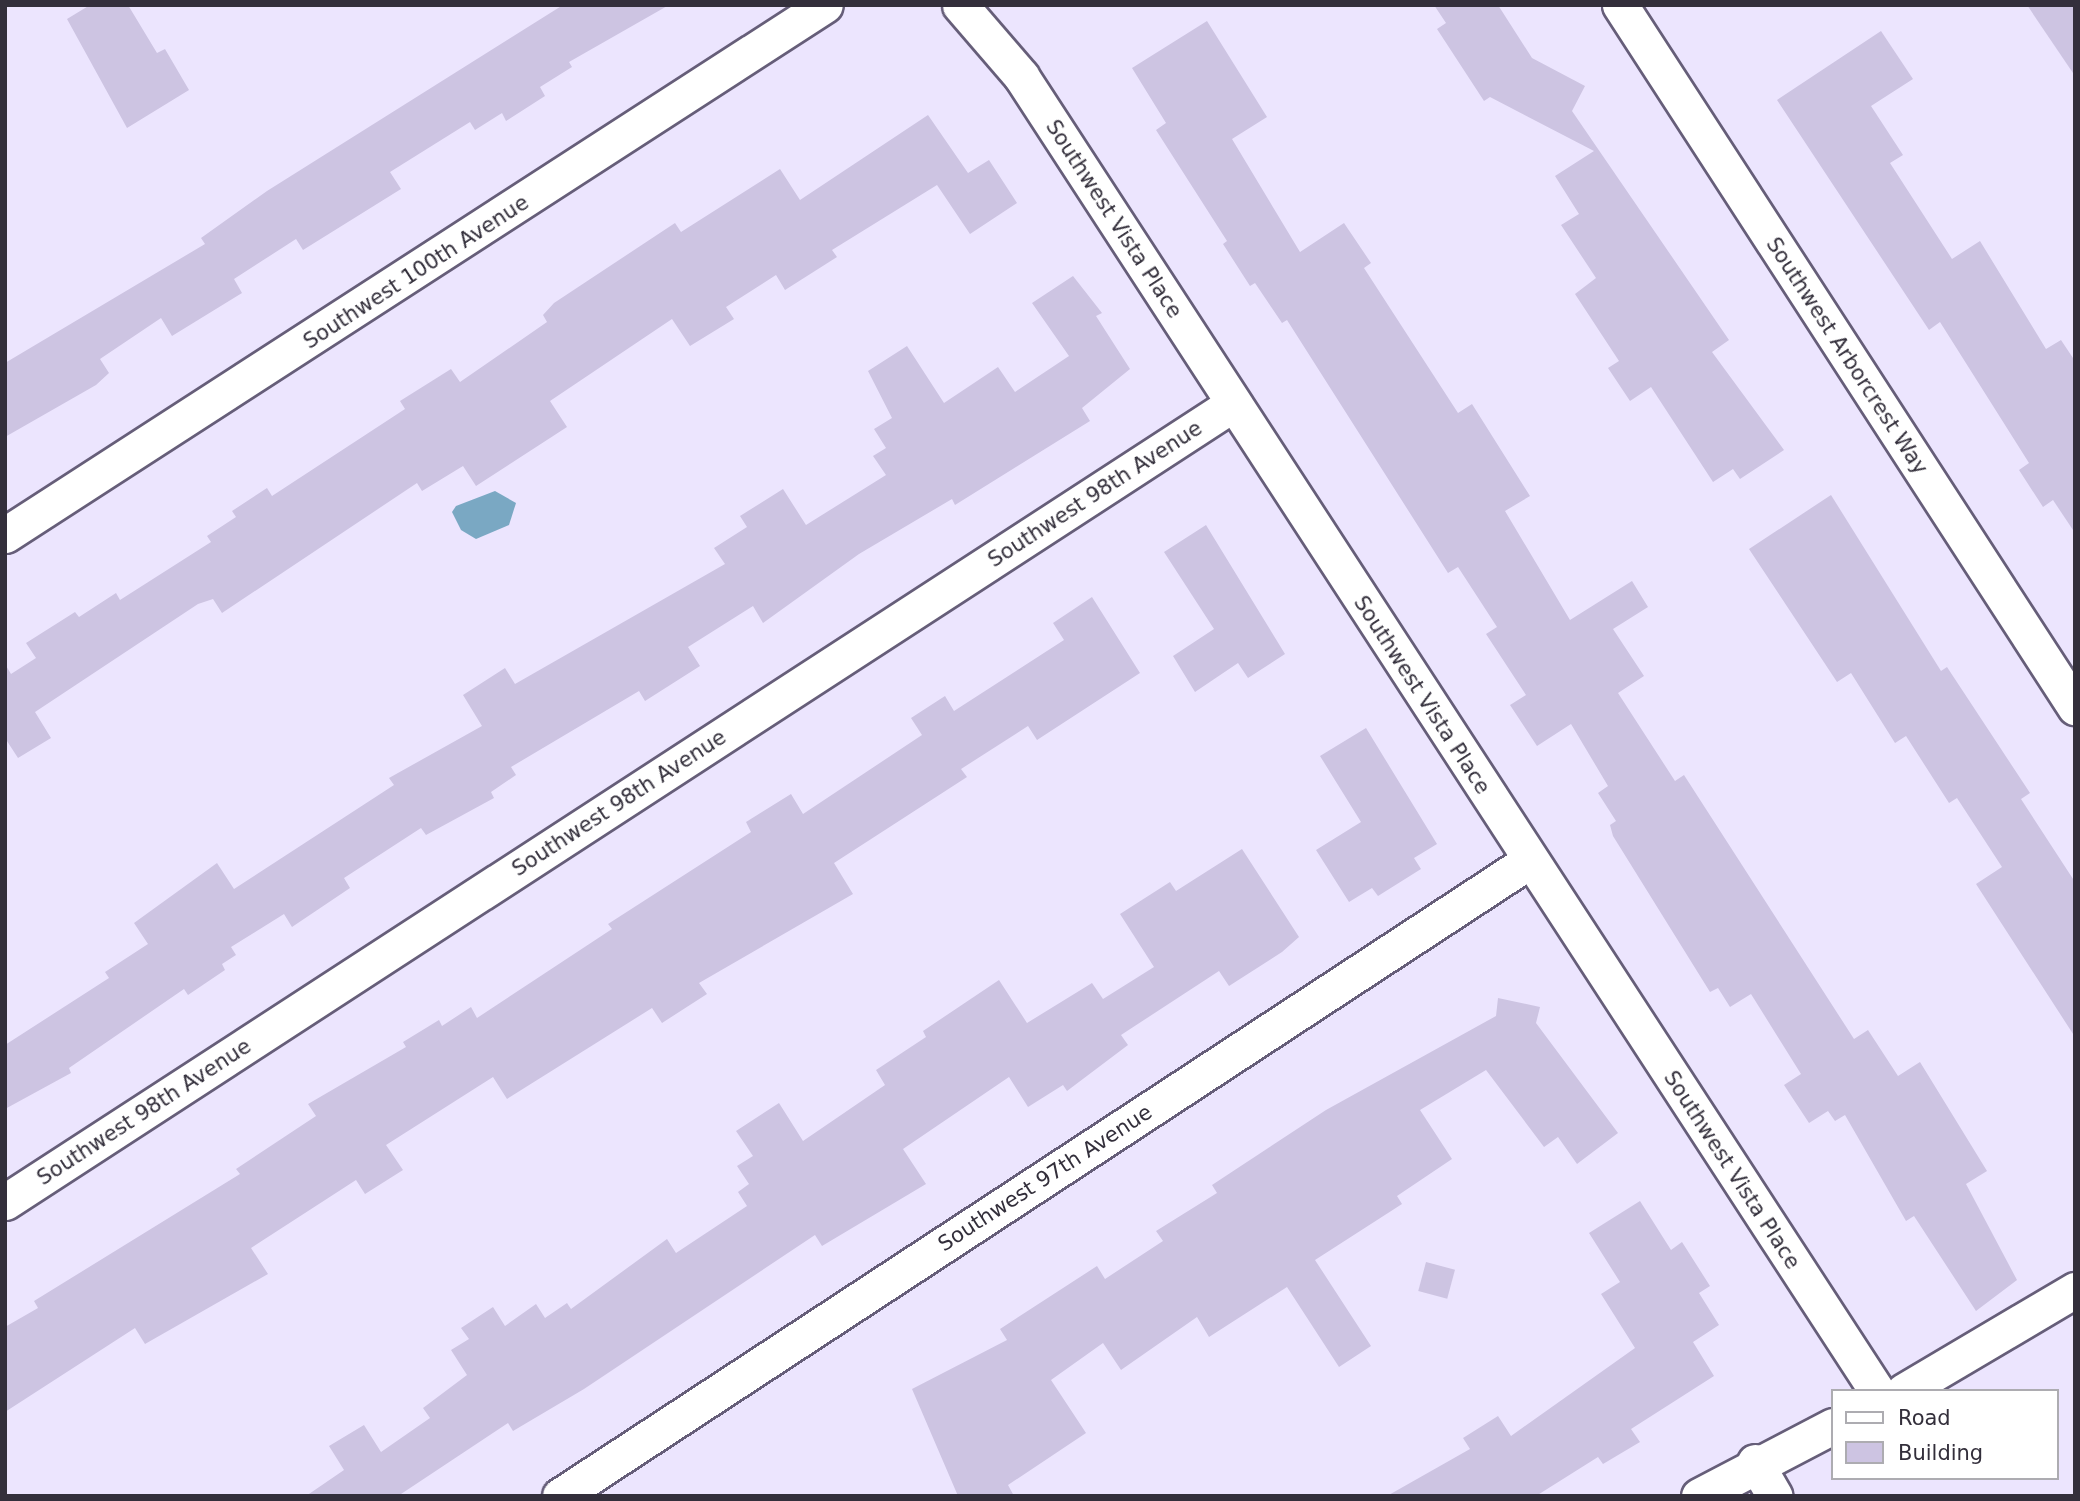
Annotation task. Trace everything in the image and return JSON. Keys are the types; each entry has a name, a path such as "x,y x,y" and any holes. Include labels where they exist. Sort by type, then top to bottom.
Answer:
{"street":[{"name":"Southwest 100th Avenue","path":"5,535 825,5"},
{"name":"Southwest Vista Place","path":"960,5 1021,76 1529,861 1876,1389"},
{"name":"Southwest Arborcrest Way","path":"1620,5 2075,706"},
{"name":"Southwest 98th Avenue","path":"5,1202 1233,404"},
{"name":"Southwest 97th Avenue","path":"560,1496 1529,861"},
{"path":"1907,1389 2075,1290"},
{"path":"1699,1496 1755,1462 1832,1426"},
{"path":"1755,1462 1775,1496"}],"water":[{"path":"495,491 516,503 509,525 476,539 461,530 452,512 456,506"}],"building":[{"path":"90,5 128,5 157,53 165,49 189,90 127,128 67,19"},
{"path":"563,5 669,5 569,62 572,67 540,87 545,96 506,121 502,113 475,130 470,122 390,172 401,189 303,250 296,239 234,279 242,293 172,336 161,318 100,359 109,373 96,385 5,437 5,363 205,244 201,238 267,191"},
{"path":"1434,5 1498,5 1532,58 1585,86 1572,111 1729,340 1712,352 1784,450 1740,479 1733,469 1713,482 1651,387 1630,401 1608,368 1619,361 1575,294 1596,278 1561,225 1579,214 1555,176 1594,151 1490,97 1484,101 1437,29 1446,23"},
{"path":"2027,5 2075,5 2075,76"},
{"path":"1207,21 1267,117 1232,139 1300,252 1344,223 1371,263 1364,268 1458,413 1472,404 1530,496 1505,511 1570,620 1632,581 1648,607 1613,629 1644,676 1618,693 1675,781 1684,775 1854,1039 1868,1030 1898,1076 1920,1062 1987,1171 1966,1184 2017,1280 1976,1311 1914,1216 1906,1221 1845,1115 1835,1121 1828,1111 1809,1123 1784,1085 1801,1074 1751,994 1730,1007 1718,988 1710,992 1613,836 1610,825 1616,821 1598,793 1608,786 1571,724 1537,746 1510,705 1526,695 1486,634 1497,627 1458,567 1448,573 1287,320 1282,323 1255,283 1250,286 1223,244 1227,241 1156,130 1166,123 1132,68"},
{"path":"1881,31 1913,79 1871,106 1903,155 1890,163 1952,259 1980,241 2046,349 2061,340 2075,361 2075,533 2053,500 2043,507 2019,470 2029,463 1940,322 1929,330 1777,100"},
{"path":"928,115 968,173 989,160 1017,203 970,234 937,185 832,250 837,257 785,290 776,275 726,307 734,319 690,346 672,319 550,401 567,427 476,486 463,466 422,491 417,483 222,613 213,599 198,604 35,712 51,738 18,758 5,738 5,664 11,674 36,658 26,643 75,612 79,617 116,593 120,600 211,542 207,536 236,517 232,511 267,488 272,496 405,409 400,401 451,369 460,382 547,322 543,315 554,303 675,223 681,232 780,169 800,200"},
{"path":"1073,276 1102,313 1096,316 1130,369 1082,408 1090,421 955,505 952,499 859,554 763,623 753,606 688,647 700,666 645,701 639,691 511,767 516,775 491,792 494,798 426,835 421,828 344,878 350,888 292,927 284,914 231,947 236,955 222,964 225,970 188,995 184,989 69,1068 71,1073 5,1109 5,1045 109,978 105,972 148,944 134,923 217,863 234,889 394,785 389,778 482,726 463,695 505,668 515,684 725,564 714,548 747,527 740,516 783,489 806,525 886,475 873,456 886,448 874,429 892,418 868,371 907,346 944,403 998,367 1015,392 1069,356 1032,303"},
{"path":"1831,495 1941,671 1947,667 2030,793 2021,799 2075,882 2075,1037 1976,884 2002,867 1957,798 1949,803 1906,736 1895,743 1851,673 1837,682 1749,549"},
{"path":"1206,525 1285,654 1248,678 1238,663 1195,692 1173,656 1214,629 1164,552"},
{"path":"1092,597 1140,673 1037,740 1028,726 961,769 967,777 834,863 853,894 699,983 707,994 662,1023 652,1008 507,1099 493,1077 386,1145 403,1170 365,1194 356,1180 251,1248 268,1274 145,1344 135,1328 5,1412 5,1327 38,1308 34,1301 240,1174 236,1169 316,1116 308,1104 406,1047 403,1042 439,1020 442,1026 471,1007 477,1018 612,929 608,924 751,832 746,822 791,794 803,814 922,735 911,718 945,696 954,711 1064,640 1053,623"},
{"path":"1366,728 1437,844 1414,858 1421,869 1378,896 1372,888 1349,902 1316,850 1361,822 1320,756"},
{"path":"1242,849 1299,937 1282,952 1229,986 1219,971 1121,1035 1128,1045 1067,1091 1063,1085 1028,1107 1009,1077 903,1149 926,1184 822,1246 815,1235 584,1389 513,1431 508,1423 398,1496 306,1496 344,1470 329,1446 364,1425 381,1452 430,1418 423,1408 467,1375 451,1350 469,1339 461,1328 493,1307 505,1326 536,1304 545,1318 567,1303 571,1309 667,1239 676,1253 747,1206 738,1192 749,1184 737,1166 753,1156 736,1131 779,1103 803,1141 885,1085 876,1070 926,1037 923,1031 999,980 1027,1023 1092,983 1103,999 1154,967 1120,914 1170,882 1176,891"},
{"path":"1498,998 1540,1007 1536,1023 1618,1133 1577,1164 1558,1137 1544,1147 1486,1070 1420,1110 1452,1159 1397,1196 1402,1204 1315,1260 1371,1346 1339,1367 1287,1287 1209,1337 1197,1317 1121,1370 1103,1343 1051,1380 1086,1433 1008,1485 1014,1496 958,1496 912,1389 1007,1340 1000,1329 1097,1266 1105,1279 1163,1241 1156,1231 1217,1193 1212,1185 1326,1110 1496,1016"},
{"path":"1640,1201 1671,1250 1682,1242 1710,1286 1699,1293 1719,1325 1693,1342 1714,1376 1631,1429 1640,1442 1603,1464 1598,1457 1536,1496 1387,1496 1470,1449 1463,1438 1498,1416 1511,1436 1635,1348 1601,1294 1620,1282 1589,1233"},
{"path":"1426,1262 1455,1270 1447,1299 1418,1291"}]}
